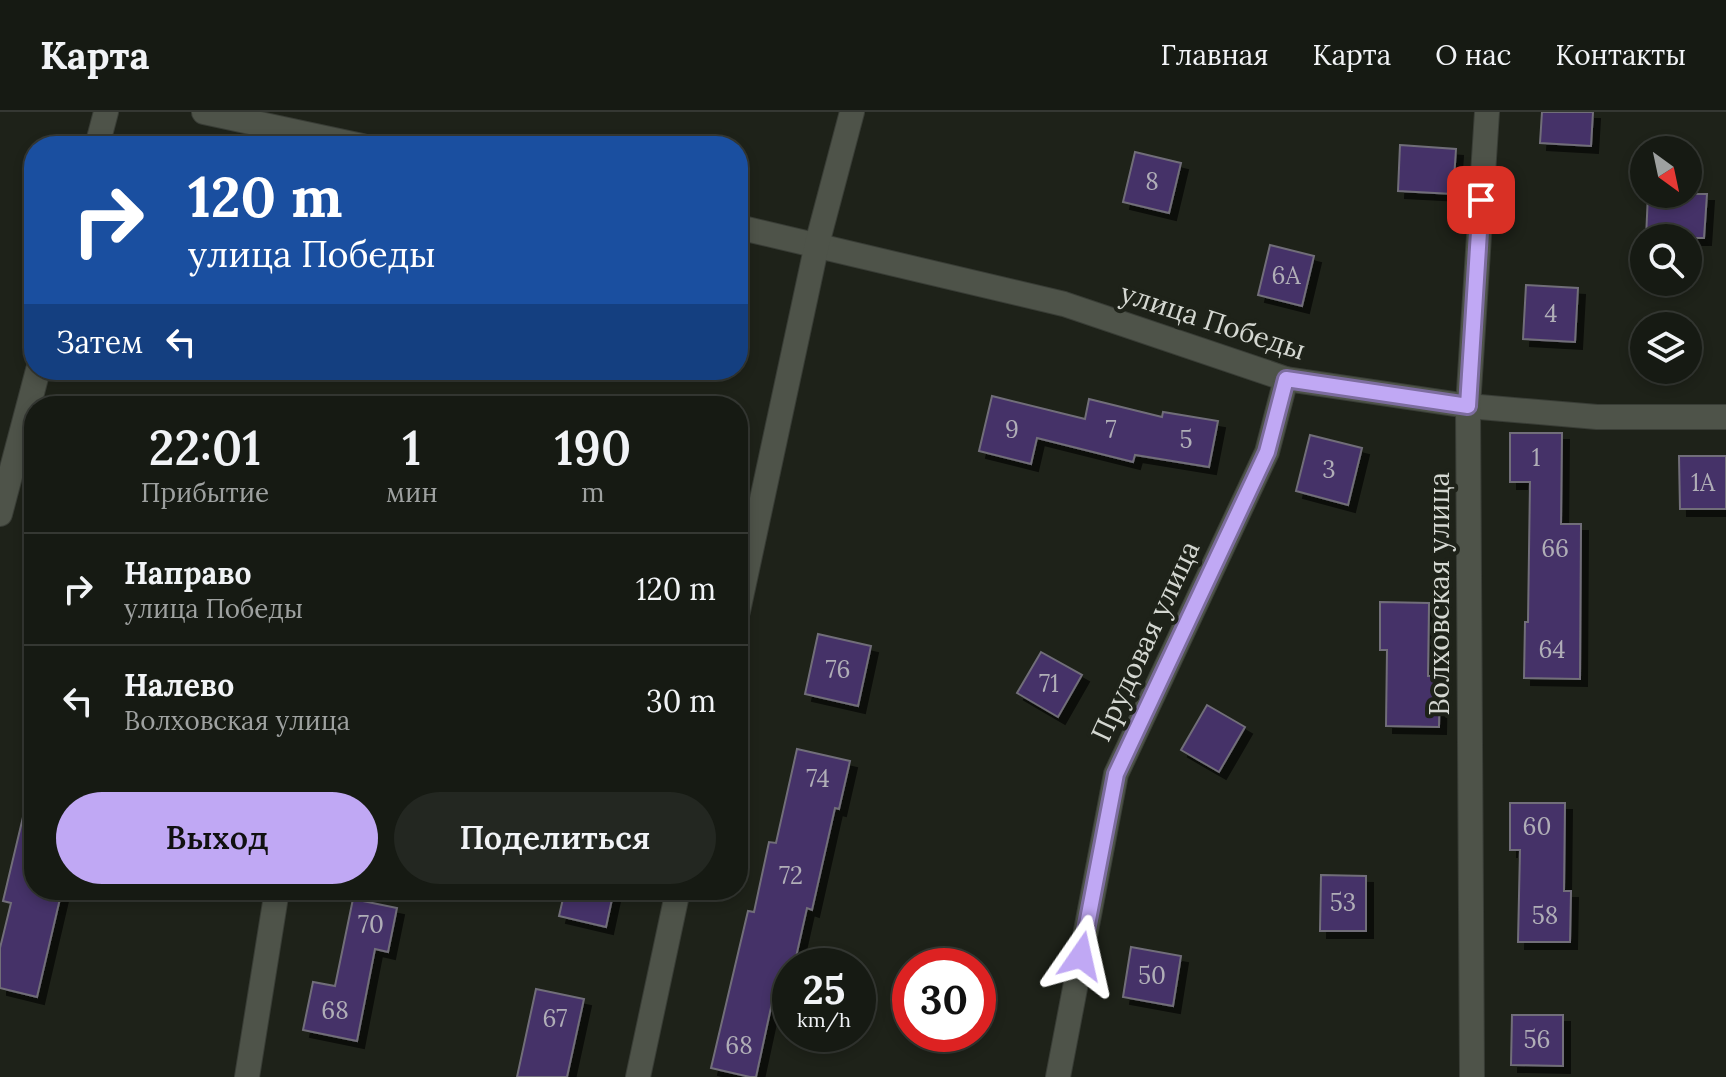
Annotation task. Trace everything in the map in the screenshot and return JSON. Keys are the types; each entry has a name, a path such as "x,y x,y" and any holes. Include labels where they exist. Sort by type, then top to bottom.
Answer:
{"street":[{"path":"100,136 106,112"},
{"path":"204,112 316,136"},
{"path":"748,565 817,244 852,112"},
{"name":"Волховская улица","path":"1472,1077 1468,406 1487,112"},
{"name":"улица Победы","path":"748,229 1064,304 1286,379 1468,406 1597,417 1726,417"},
{"name":"Прудовая улица","path":"1058,1077 1116,774 1267,452 1286,379"},
{"path":"0,514 24,423"},
{"path":"247,1077 275,900"},
{"path":"638,1077 676,900"}],"building":[{"path":"1542,112 1593,112 1591,146 1540,143"},
{"path":"1400,145 1456,149 1453,194 1398,191"},
{"path":"1135,152 1181,163 1169,213 1123,202"},
{"path":"1702,194 1707,194 1704,238 1702,224 1647,224 1647,208 1702,208"},
{"path":"1270,245 1314,256 1302,306 1258,295"},
{"path":"1526,285 1578,288 1575,342 1523,339"},
{"path":"992,396 1085,419 1089,399 1162,417 1163,412 1218,421 1209,467 1135,455 1133,462 1037,438 1031,464 979,451"},
{"path":"1510,433 1562,433 1561,524 1581,524 1580,679 1524,678 1530,482 1510,482"},
{"path":"1310,435 1362,448 1348,505 1296,491"},
{"path":"1679,456 1726,456 1726,509 1680,509"},
{"path":"1380,602 1429,603 1428,676 1440,676 1439,727 1386,726 1387,650 1380,650"},
{"path":"818,634 871,646 858,706 805,694"},
{"path":"1041,652 1082,675 1058,717 1017,693"},
{"path":"1207,705 1245,727 1219,772 1181,750"},
{"path":"797,749 850,761 839,809 835,808 812,910 807,908 798,948 772,948 772,1003 756,1077 750,1077 711,1068 748,911 754,912 769,842 776,843"},
{"path":"1510,803 1565,803 1564,891 1571,891 1570,942 1518,942 1520,850 1510,850"},
{"path":"24,817 24,900 60,900 37,997 0,988 0,948 11,903 3,901"},
{"path":"1321,875 1366,876 1366,931 1320,931"},
{"path":"353,900 397,908 388,952 375,949 357,1041 303,1030 313,982 335,986"},
{"path":"563,900 612,900 606,927 559,916"},
{"path":"1131,947 1181,956 1173,1006 1123,997"},
{"path":"536,989 584,999 567,1077 517,1077"},
{"path":"1512,1015 1563,1015 1563,1066 1511,1065"}],"route":[{"path":"1081,956 1116,774 1267,452 1286,379 1468,406 1481,200"}]}
